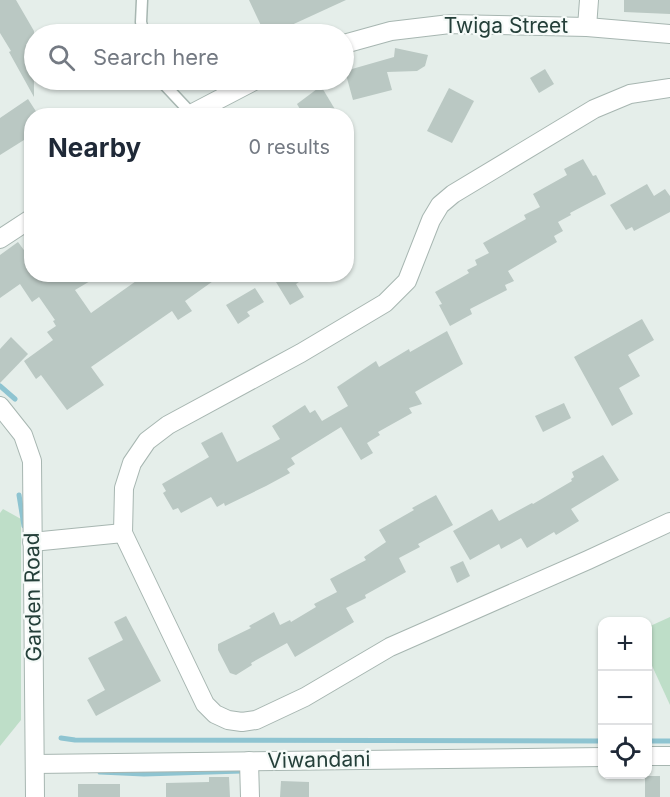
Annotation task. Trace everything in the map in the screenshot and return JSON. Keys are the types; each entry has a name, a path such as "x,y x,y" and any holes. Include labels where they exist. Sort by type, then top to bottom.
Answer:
{"street":[{"path":"587,27 589,0"},
{"name":"Twiga Street","path":"354,41 391,31 450,24 587,27 670,34"},
{"path":"670,88 630,93 594,109 453,194 440,205 431,220 407,281 385,303 319,343 168,425 147,441 132,463 124,488 123,533 205,704 215,714 242,723 256,720 305,697 390,647 670,522"},
{"path":"201,108 236,90"},
{"path":"0,239 24,223"},
{"name":"Garden Road","path":"0,406 23,435 32,461 35,797"},
{"path":"32,542 123,533"},
{"path":"652,756 670,756"},
{"name":"Viwandani","path":"34,764 598,757"},
{"path":"249,761 250,797"}],"lane":[{"path":"142,0 142,24"},
{"path":"169,90 184,108"}],"green space":[{"path":"3,509 21,519 21,720 0,746 0,513"},
{"path":"670,617 670,705 652,666 652,625"}],"building":[{"path":"0,0 16,0 30,24 24,24 24,79 9,52 11,51 0,33"},
{"path":"249,0 346,0 294,24 260,24"},
{"path":"624,0 670,0 670,14 624,12"},
{"path":"395,48 428,55 425,66 417,71 387,72 392,90 353,100 350,90 354,90 354,68 394,57"},
{"path":"545,69 554,84 539,93 530,78"},
{"path":"449,88 474,101 452,143 427,131"},
{"path":"316,90 323,90 334,108 299,108 297,104"},
{"path":"28,99 34,108 24,108 24,140 0,155 0,118"},
{"path":"583,159 593,176 596,175 606,194 558,222 563,231 554,236 557,242 508,271 514,281 505,285 507,290 470,309 472,314 450,326 435,292 469,273 467,270 477,265 475,260 489,253 483,243 526,219 524,215 540,207 533,194 567,175 564,169"},
{"path":"647,184 654,196 665,189 670,196 670,212 634,231 632,227 626,230 610,205"},
{"path":"18,242 24,250 24,282 88,282 75,290 91,313 135,282 212,282 185,301 192,311 178,320 172,311 91,367 104,385 67,410 41,375 36,379 24,361 53,340 47,332 56,326 53,321 55,320 39,297 32,302 20,284 0,298 0,255"},
{"path":"276,282 299,282 296,284 304,297 290,305"},
{"path":"255,288 264,302 247,312 250,316 238,324 226,305"},
{"path":"642,319 654,340 628,355 640,376 619,388 633,414 612,426 574,357"},
{"path":"447,331 463,364 415,392 422,404 409,408 412,413 378,432 380,435 367,443 373,453 361,460 341,427 291,458 295,464 287,469 290,473 266,486 225,506 224,503 217,507 211,497 181,513 178,508 173,510 163,493 166,491 162,484 209,457 201,443 222,432 237,462 280,439 272,426 305,405 310,413 315,410 322,421 348,406 337,387 376,361 379,367 409,349 410,352"},
{"path":"11,337 28,354 0,383 0,349"},
{"path":"564,403 571,418 543,432 535,416"},
{"path":"603,455 619,480 571,509 579,521 556,535 554,532 527,548 521,538 501,549 499,544 470,560 453,531 492,509 499,521 533,504 572,481 574,477 572,472"},
{"path":"436,495 453,525 418,544 420,547 399,558 406,572 346,608 354,622 295,657 287,643 251,663 252,665 236,675 230,673 218,650 218,644 251,628 249,626 274,612 280,625 290,620 291,622 316,607 314,604 337,592 330,579 366,560 364,557 386,542 379,530"},
{"path":"463,561 470,576 457,583 450,567"},
{"path":"126,616 161,681 96,716 87,700 105,690 88,658 123,640 114,622"},
{"path":"660,776 660,797 645,797 645,779"},
{"path":"209,777 229,777 230,797 166,797 166,783 209,782"},
{"path":"281,781 309,782 309,797 280,797"},
{"path":"78,784 120,784 120,797 78,797"}],"waterway":[{"path":"0,386 15,399"},
{"path":"19,495 24,526"},
{"path":"61,738 75,740 598,741"},
{"path":"652,741 670,741"},
{"path":"100,772 144,774 242,771"}]}
